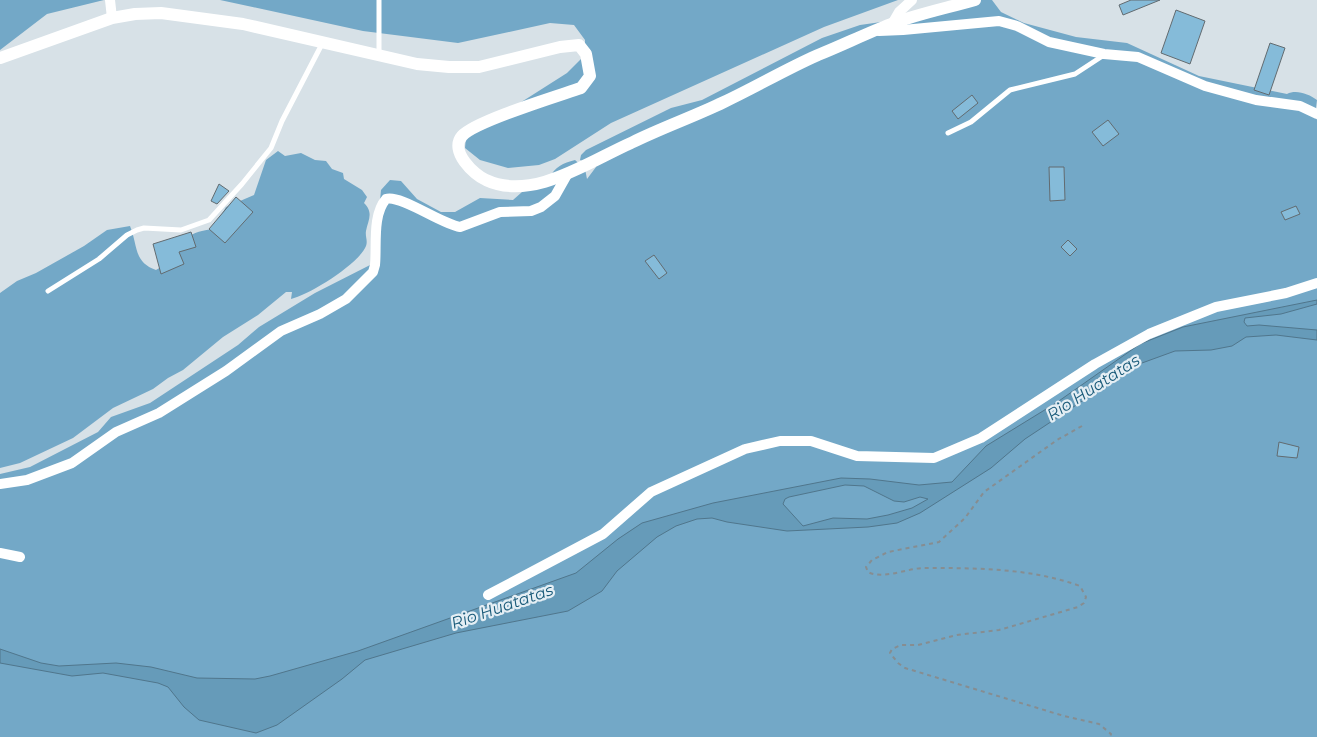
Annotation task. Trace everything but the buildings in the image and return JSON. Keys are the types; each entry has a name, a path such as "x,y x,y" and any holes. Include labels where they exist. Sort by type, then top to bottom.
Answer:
{"street":[{"path":"110,0 112,18"},
{"path":"892,24 899,12 912,0"},
{"path":"0,58 112,18 135,14 162,13 194,16 268,29 417,64 479,67 560,46 579,45 586,54 590,76 581,88 482,124 462,136 459,143 464,161 470,168 482,178 496,185 510,188 533,184 596,162 630,143 703,112 816,56 892,24 975,0"},
{"path":"876,31 999,21 1018,26 1048,42 1104,54 1138,57 1205,86 1256,100 1300,106 1317,114"},
{"path":"0,484 27,480 72,463 116,432 159,413 226,371 281,331 320,314 346,299 373,272 376,265 379,208 386,199 397,198 410,206 460,227 500,212 531,211 541,207 556,196 568,173"},
{"path":"488,595 603,534 651,492 745,449 780,441 811,441 857,456 934,458 981,438 1096,364 1149,334 1216,307 1286,294 1317,283"},
{"path":"0,553 20,557"}],"lane":[{"path":"379,0 379,56"},
{"path":"48,291 98,259 126,235 137,230 144,228 181,230 209,220 242,184 271,148 288,108 322,43"},
{"path":"948,133 971,122 1010,90 1075,74 1104,54"}],"path":[{"path":"1082,426 1057,440 984,492 964,518 939,542 888,552 872,560 866,567 868,572 875,574 916,568 1009,570 1061,580 1080,586 1086,597 1084,603 1078,607 999,630 958,635 918,645 901,645 892,649 890,653 898,663 906,668 1064,716 1099,724 1111,734 1110,737"}],"shaded area":[{"path":"0,0 104,0 47,14 0,50"},
{"path":"220,0 898,0 824,27 611,123 555,159 539,165 508,168 480,160 465,148 466,137 567,73 585,55 585,40 574,25 550,23 458,43 363,31"},
{"path":"973,0 992,0 1001,12 1024,23 1076,37 1127,43 1199,76 1287,94 1294,92 1302,93 1317,100 1315,115 1317,120 1317,737 0,737 0,474 30,467 98,432 111,417 150,403 238,345 259,327 315,293 374,263 381,190 390,180 401,181 417,199 441,212 455,212 480,198 513,200 531,184 549,178 560,166 575,160 585,169 587,179 596,167 580,160 581,155 586,150 671,108 702,100 822,38 860,25 902,19"},
{"path":"278,151 285,156 301,153 315,160 326,161 332,169 343,173 344,179 362,190 367,197 364,203 370,213 366,233 367,244 362,253 344,270 309,292 291,299 292,292 286,292 258,315 223,337 183,370 153,389 113,408 73,438 20,463 0,468 0,293 17,281 36,273 84,246 107,230 130,226 140,258 149,267 156,270 171,258 190,235 213,229 226,207 254,195 266,160"}],"water":[{"name":"Rio Huatatas","path":"1317,300 1317,304 1281,314 1245,318 1244,322 1247,326 1259,325 1317,330 1317,340 1276,335 1246,337 1232,346 1211,350 1175,351 1131,367 1025,439 991,468 920,513 897,523 868,527 787,531 712,518 697,519 676,526 657,537 617,571 602,591 568,611 456,633 365,660 342,679 277,725 256,733 199,720 184,707 168,687 158,683 103,673 72,676 0,663 0,649 41,663 59,666 116,663 151,667 197,678 255,679 270,676 358,651 576,573 618,539 642,523 713,503 841,478 870,479 919,485 952,482 986,446 1056,403 1140,344 1183,327","holes":["845,485 864,486 894,501 904,502 920,497 928,499 912,508 888,515 867,519 833,518 803,526 783,504 785,499 789,497"]}]}
